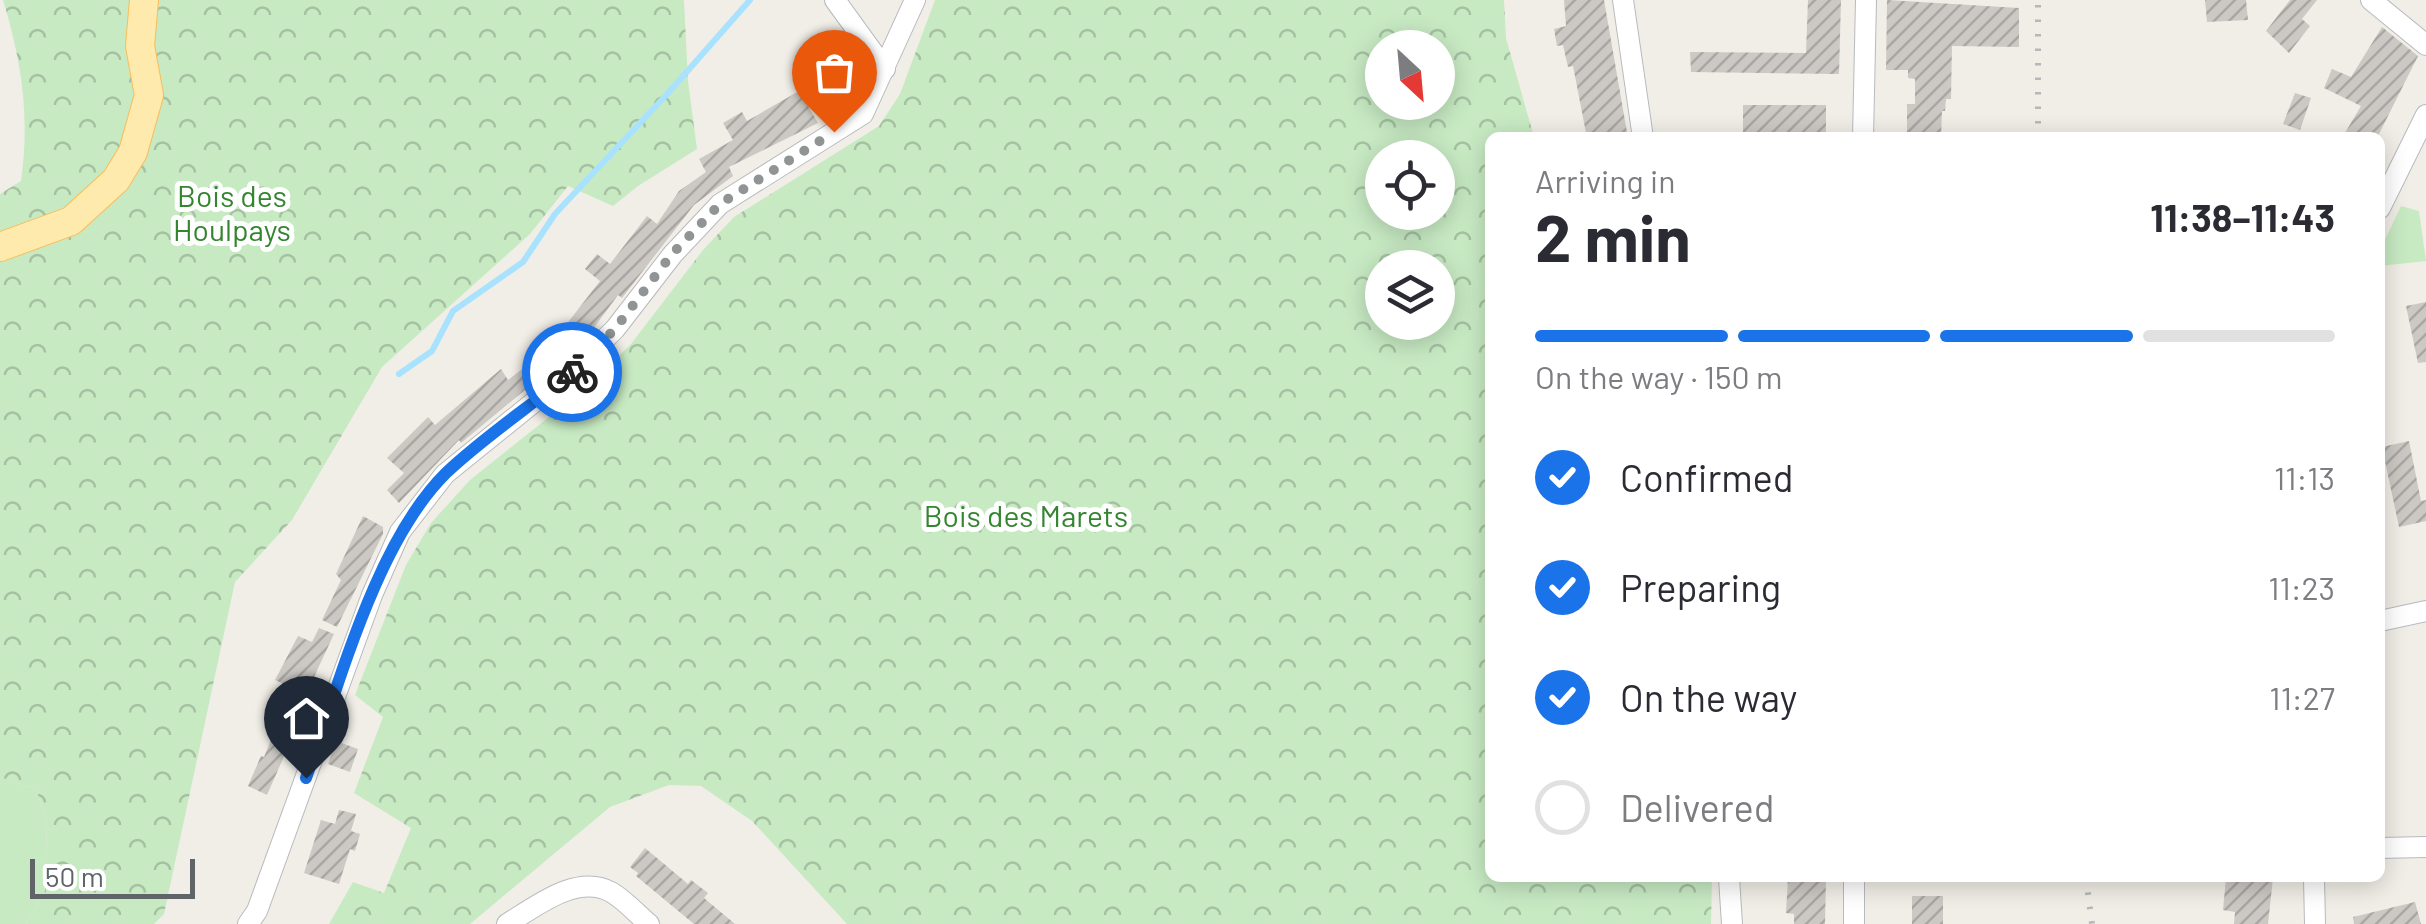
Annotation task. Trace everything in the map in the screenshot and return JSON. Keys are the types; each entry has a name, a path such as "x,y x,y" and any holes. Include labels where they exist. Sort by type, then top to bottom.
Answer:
{"main road":[{"path":"0,246 72,222 116,180 132,152 148,95 140,46 144,0"}],"street":[{"path":"835,0 885,69"},
{"path":"248,924 257,911 372,595 400,532 445,474 570,373 615,329 672,254 720,204 863,114 915,0"},
{"path":"1622,0 1642,132"},
{"path":"1863,132 1866,0"},
{"path":"2371,0 2426,45"},
{"path":"2385,198 2426,115"},
{"path":"2385,620 2426,611"},
{"path":"2385,848 2426,847"},
{"path":"1729,882 1732,924"},
{"path":"1854,882 1854,924"},
{"path":"2314,882 2315,924"},
{"path":"507,924 566,890 583,887 610,891 649,924"}],"green space":[{"name":"Bois des Houlpays","path":"3,0 684,0 688,81 697,149 613,206 568,186 530,234 382,367 292,520 235,582 164,914 154,924 26,924 45,891 47,821 36,789 0,777 0,194 21,181 25,134 19,68"},
{"name":"Bois des Marets","path":"935,0 1504,0 1506,38 1533,132 1485,132 1485,882 1712,882 1711,924 847,924 752,821 701,786 669,785 610,807 470,924 329,924 353,882 384,893 411,828 354,793 383,717 355,695 406,565 431,523 470,480 589,385 631,344 703,250 734,217 879,126 900,94"},
{"path":"2401,206 2419,211 2426,261 2385,265 2385,240"},
{"path":"0,777 36,789 47,821 45,891 26,924 0,924"}],"building":[{"path":"1564,0 1604,0 1627,132 1586,132 1573,66 1568,67 1563,45 1557,46 1554,29 1566,26"},
{"path":"1808,0 1841,0 1839,74 1691,72 1690,52 1806,53"},
{"path":"1887,0 2019,8 2019,47 1952,46 1951,99 1946,99 1942,111 1941,132 1907,132 1907,104 1915,104 1915,79 1908,78 1908,70 1886,70"},
{"path":"2205,0 2246,0 2248,20 2207,22"},
{"path":"2290,0 2317,0 2302,19 2310,26 2289,53 2266,31"},
{"path":"2382,27 2418,56 2380,132 2346,132 2361,106 2324,88 2332,69 2351,77"},
{"path":"836,66 857,81 838,106 817,91"},
{"path":"799,91 818,123 729,167 733,176 694,205 585,340 461,443 459,440 399,503 387,490 404,473 387,458 428,417 435,425 501,369 508,380 548,349 541,340 558,325 562,330 600,281 585,269 597,254 610,264 647,216 657,224 679,191 706,172 699,159 733,140 723,123 742,112 747,121"},
{"path":"2295,93 2311,98 2300,130 2283,124"},
{"path":"1743,105 1826,105 1826,132 1743,132"},
{"path":"2426,302 2426,362 2418,363 2406,306"},
{"path":"2409,441 2421,501 2426,500 2426,521 2399,527 2385,446"},
{"path":"363,516 383,527 383,534 337,627 322,620 341,580 336,574"},
{"path":"319,628 334,634 306,694 295,689 310,697 267,795 248,786 292,688 275,680 298,636 312,642"},
{"path":"336,741 358,749 350,772 328,764"},
{"path":"339,810 356,814 351,831 360,834 355,851 350,849 339,884 304,873 321,820 335,824"},
{"path":"645,848 688,884 691,880 708,893 704,898 735,924 694,924 636,876 638,873 630,867"},
{"path":"1788,882 1826,882 1825,924 1794,924 1794,914 1786,913"},
{"path":"2226,882 2273,882 2268,924 2234,924 2235,912 2223,910"},
{"path":"1912,896 1943,896 1943,924 1912,924"},
{"path":"2415,902 2421,924 2354,924 2353,917"}],"waterway":[{"path":"399,374 432,351 453,311 523,262 555,214 750,0"}],"railway":[{"path":"2038,0 2038,132"},
{"path":"2087,882 2092,924"}],"way so far":[{"path":"572,372 615,329 672,254 720,204 834,132"}],"route":[{"path":"306,778 372,595 400,532 445,474 572,372"}]}
